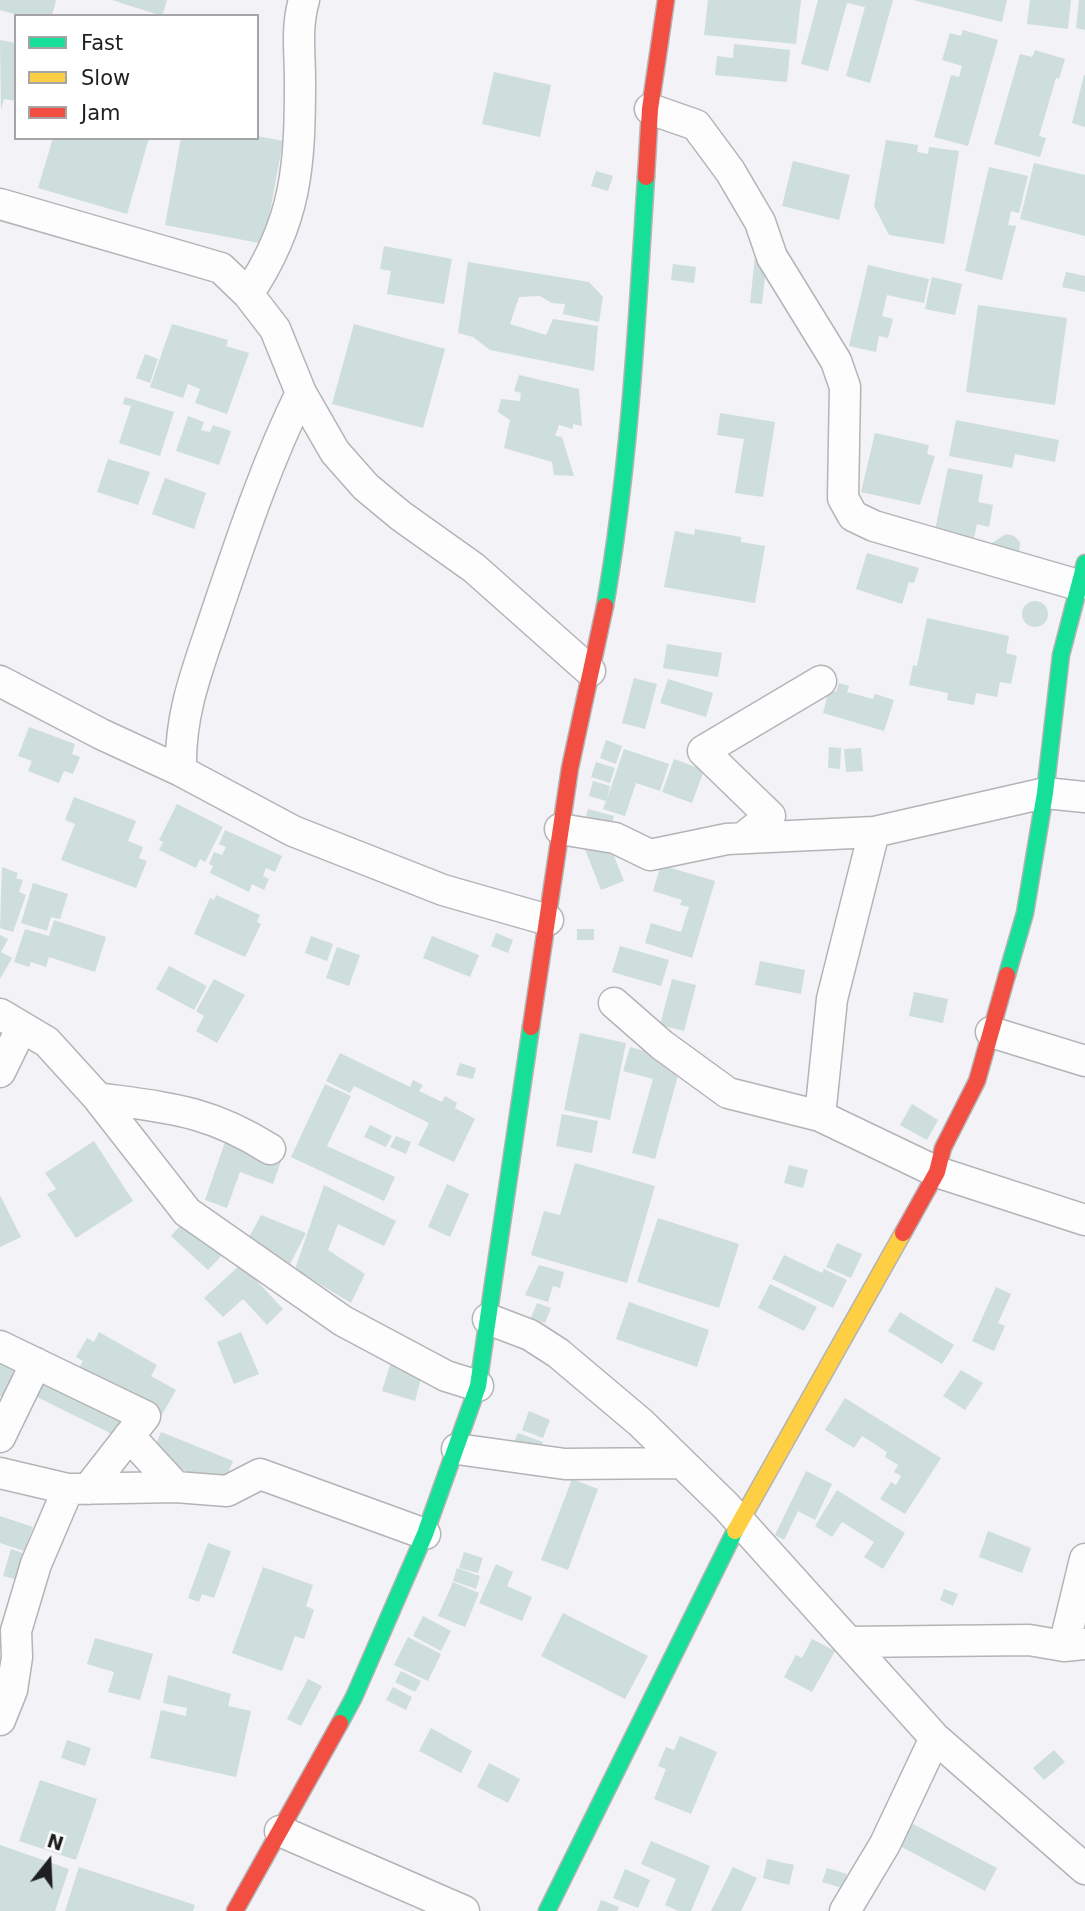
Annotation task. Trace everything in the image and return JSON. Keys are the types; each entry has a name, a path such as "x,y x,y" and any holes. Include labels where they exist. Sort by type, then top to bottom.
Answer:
{"street":[{"path":"248,293 280,240 295,184 299,143 298,43 304,0"},
{"path":"235,1911 354,1697 425,1534 478,1386 560,829 620,520 631,420 650,109 666,0"},
{"path":"547,1911 740,1521 937,1172 947,1137 976,1081 1026,913 1045,793 1061,655 1082,574 874,526 853,516 843,498 845,387 836,361 772,257 760,222 730,171 696,125 650,109"},
{"path":"0,204 220,268 248,293 275,329 301,393 335,452 366,487 401,516 474,568 590,671"},
{"path":"181,771 182,720 254,500 301,393"},
{"path":"0,681 101,734 181,771 293,831 443,890 548,920"},
{"path":"743,838 770,817 703,751 821,681"},
{"path":"560,829 615,838 650,855 743,838 874,832 1045,793 1085,797"},
{"path":"820,1116 832,999 874,832"},
{"path":"614,1003 662,1045 728,1093 820,1116 937,1172 1085,1220"},
{"path":"0,1072 11,1021 47,1042 98,1098 187,1212 343,1321 446,1376 478,1386"},
{"path":"991,1032 1085,1061"},
{"path":"98,1098 188,1110 234,1126 270,1149"},
{"path":"488,1319 530,1335 558,1353 681,1463 740,1521 935,1738 1085,1869"},
{"path":"0,1346 145,1416 78,1489 36,1563 16,1631 17,1657 12,1690 0,1720"},
{"path":"0,1437 36,1363"},
{"path":"129,1436 176,1487"},
{"path":"457,1449 565,1464 681,1463"},
{"path":"0,1473 78,1489 176,1487 227,1491 260,1474 425,1534"},
{"path":"849,1642 1029,1640 1074,1645 1085,1559"},
{"path":"845,1911 885,1844 935,1738"},
{"path":"280,1831 464,1911"}],"building":[{"path":"0,0 56,0 52,14 14,14 0,10"},
{"path":"112,0 167,0 163,14"},
{"path":"708,0 801,0 796,44 704,35"},
{"path":"818,0 893,0 870,83 846,76 865,7 847,3 828,71 801,64"},
{"path":"913,0 1007,0 1002,22"},
{"path":"1030,0 1071,0 1068,29 1027,24"},
{"path":"1079,0 1085,0 1085,30 1076,28"},
{"path":"963,30 998,40 968,146 934,137 951,75 959,77 962,66 942,60 950,33 961,36"},
{"path":"0,40 14,43 14,101 4,99 1,110"},
{"path":"734,44 790,50 787,82 715,75 717,56 733,58"},
{"path":"1035,50 1065,59 1059,79 1056,78 1039,136 1046,138 1040,157 994,144 1020,54 1032,57"},
{"path":"494,72 551,85 540,137 482,124"},
{"path":"1085,75 1085,127 1072,123"},
{"path":"259,136 283,141 264,244 165,225 181,140 259,140"},
{"path":"52,140 148,140 127,214 38,188"},
{"path":"886,140 918,145 917,152 928,154 929,147 959,151 944,244 889,235 874,206"},
{"path":"793,161 850,175 839,220 782,206"},
{"path":"1034,163 1085,175 1085,236 1020,219"},
{"path":"989,167 1028,176 1019,213 1011,211 1008,225 1016,226 1002,280 965,271"},
{"path":"596,171 613,176 608,191 591,186"},
{"path":"384,246 452,259 444,304 387,294 391,271 380,269"},
{"path":"755,257 767,258 762,304 750,303"},
{"path":"468,262 589,282 603,297 599,322 563,314 565,304 552,303 540,296 519,297 510,324 546,335 553,319 598,326 594,371 490,350 473,337 458,333"},
{"path":"673,264 696,267 694,283 671,280"},
{"path":"868,265 929,279 924,303 887,295 882,316 893,319 888,338 879,336 876,352 849,346"},
{"path":"1066,272 1085,276 1085,292 1062,287"},
{"path":"932,277 962,284 955,315 925,309"},
{"path":"978,305 1067,318 1055,405 966,392"},
{"path":"172,324 228,340 226,346 249,353 227,414 195,403 200,389 188,384 183,398 150,387"},
{"path":"354,324 445,349 423,428 332,404"},
{"path":"145,354 158,359 150,383 136,378"},
{"path":"519,375 579,389 582,426 573,424 573,429 559,425 555,436 562,437 574,476 554,475 552,462 504,448 510,420 498,412 501,399 520,401 521,393 514,391"},
{"path":"125,397 174,412 160,456 119,443 131,406 123,404"},
{"path":"720,413 775,422 763,497 735,493 744,439 717,435"},
{"path":"188,416 204,422 201,430 210,432 213,425 231,431 219,465 176,451"},
{"path":"956,420 1059,440 1055,462 1015,454 1012,468 949,456"},
{"path":"875,433 929,445 927,454 935,456 920,505 861,492"},
{"path":"108,459 150,472 138,505 97,492"},
{"path":"948,468 983,475 978,502 993,505 989,527 977,524 974,538 935,530"},
{"path":"165,478 206,493 194,529 152,514"},
{"path":"695,529 741,537 741,542 765,546 755,603 664,587 675,531 694,535"},
{"path":"1006,534 1014,536 1020,542 1019,559 992,552 992,543"},
{"path":"867,553 919,568 914,583 909,582 902,604 856,589"},
{"path":"1035,601 1044,605 1048,614 1044,623 1035,627 1026,623 1022,614 1026,605"},
{"path":"927,618 1009,636 1006,653 1017,656 1011,684 1000,682 997,697 976,693 974,705 947,700 948,693 909,685 913,665 917,666"},
{"path":"667,644 722,653 718,677 663,668"},
{"path":"634,678 657,684 645,729 622,723"},
{"path":"668,679 713,693 706,717 660,703"},
{"path":"839,683 849,686 847,692 873,699 875,694 894,700 884,731 823,713 829,690 836,692"},
{"path":"29,727 75,744 72,754 80,757 73,774 64,771 59,783 28,771 32,761 18,756"},
{"path":"606,740 622,746 616,764 600,758"},
{"path":"829,747 841,748 840,769 828,768"},
{"path":"861,748 863,771 846,772 844,749"},
{"path":"624,749 669,764 660,791 636,783 625,816 603,809 606,801 589,796 593,781 610,786 607,799"},
{"path":"674,759 704,770 692,803 662,792"},
{"path":"596,762 615,768 610,783 591,777"},
{"path":"74,797 136,821 128,841 143,847 139,858 147,861 136,888 61,860 75,824 65,820"},
{"path":"177,804 223,827 205,862 200,859 196,868 159,850 163,842 159,840"},
{"path":"588,809 614,816 609,834 583,827"},
{"path":"225,830 282,856 275,872 266,868 263,876 269,879 264,890 252,884 249,892 210,873 213,866 209,864 214,852 222,855 226,847 219,844"},
{"path":"607,838 624,881 601,890 584,847"},
{"path":"661,865 715,881 692,958 645,943 651,923 681,932 689,907 680,905 682,900 653,891"},
{"path":"2,867 18,873 16,878 23,880 19,892 26,895 13,932 0,928"},
{"path":"33,883 68,894 60,919 51,917 47,931 21,923"},
{"path":"216,895 260,915 257,922 261,924 245,957 194,934 210,898 214,900"},
{"path":"54,920 106,937 95,972 49,957 46,967 31,962 29,967 14,962 25,929 49,936"},
{"path":"577,929 594,929 594,940 577,940"},
{"path":"496,933 513,940 508,953 491,946"},
{"path":"0,935 8,939 1,952 12,958 0,979"},
{"path":"311,936 333,944 327,961 305,953"},
{"path":"432,936 479,955 470,977 423,958"},
{"path":"620,946 669,960 661,986 612,972"},
{"path":"337,947 360,955 349,986 326,978"},
{"path":"760,961 805,970 801,994 755,985"},
{"path":"169,966 207,986 194,1010 156,989"},
{"path":"214,979 245,995 217,1043 196,1031 204,1016 196,1011"},
{"path":"672,979 696,985 684,1031 660,1025"},
{"path":"914,992 948,999 943,1023 909,1016"},
{"path":"580,1033 626,1043 610,1120 564,1110"},
{"path":"630,1047 682,1061 655,1159 632,1153 653,1079 623,1071"},
{"path":"340,1053 410,1087 413,1080 423,1085 419,1091 442,1102 445,1096 457,1103 455,1108 475,1119 454,1162 418,1145 429,1123 354,1086 350,1093 326,1081"},
{"path":"460,1063 476,1068 473,1079 456,1075"},
{"path":"325,1084 351,1096 327,1146 395,1177 384,1201 291,1157"},
{"path":"912,1104 938,1120 927,1140 900,1125"},
{"path":"562,1114 598,1121 592,1153 556,1146"},
{"path":"370,1125 392,1136 386,1147 364,1137"},
{"path":"396,1136 411,1142 406,1154 390,1147"},
{"path":"94,1141 133,1201 76,1238 47,1194 56,1189 45,1173"},
{"path":"225,1142 281,1161 273,1184 240,1172 227,1208 205,1200"},
{"path":"575,1163 655,1186 627,1283 531,1255 544,1211 560,1215"},
{"path":"789,1165 808,1170 803,1188 784,1183"},
{"path":"447,1184 469,1194 450,1237 428,1227"},
{"path":"324,1185 396,1221 384,1246 338,1224 328,1250 365,1274 351,1303 295,1269"},
{"path":"0,1195 21,1237 0,1247"},
{"path":"261,1215 306,1233 290,1264 247,1241"},
{"path":"188,1217 225,1252 208,1270 171,1236"},
{"path":"658,1218 739,1244 719,1308 637,1282"},
{"path":"837,1243 862,1254 851,1278 826,1267"},
{"path":"784,1255 822,1273 824,1269 847,1280 833,1308 772,1279"},
{"path":"241,1264 283,1309 267,1325 243,1299 223,1317 204,1298"},
{"path":"539,1265 564,1272 560,1288 553,1286 548,1302 525,1295"},
{"path":"770,1284 817,1307 804,1331 758,1308"},
{"path":"996,1287 1011,1294 998,1323 1005,1326 994,1351 972,1341"},
{"path":"629,1302 709,1330 697,1367 616,1339"},
{"path":"537,1303 551,1308 545,1323 531,1318"},
{"path":"900,1312 954,1345 942,1364 888,1331"},
{"path":"99,1332 157,1365 151,1376 176,1390 160,1418 78,1370 83,1361 76,1357 87,1338 94,1342"},
{"path":"241,1332 259,1374 234,1384 217,1342"},
{"path":"0,1356 26,1365 13,1400 0,1396"},
{"path":"390,1365 422,1375 415,1401 382,1391"},
{"path":"41,1369 130,1413 118,1437 29,1393"},
{"path":"961,1370 983,1383 965,1410 943,1396"},
{"path":"845,1398 941,1458 905,1514 880,1499 891,1482 896,1485 901,1476 894,1472 898,1465 885,1457 887,1452 862,1436 854,1448 825,1430"},
{"path":"529,1411 550,1420 543,1438 522,1430"},
{"path":"161,1432 233,1461 223,1486 151,1457"},
{"path":"518,1433 543,1442 536,1458 511,1449"},
{"path":"806,1471 832,1484 815,1520 798,1511 784,1540 775,1535"},
{"path":"572,1479 598,1489 568,1570 541,1560"},
{"path":"837,1490 905,1533 883,1569 864,1557 874,1542 842,1522 832,1537 815,1526"},
{"path":"0,1516 33,1527 24,1551 0,1543"},
{"path":"988,1531 1031,1548 1022,1573 979,1557"},
{"path":"208,1543 231,1551 214,1598 202,1594 199,1602 188,1598"},
{"path":"11,1549 23,1553 15,1579 3,1576"},
{"path":"464,1552 483,1558 478,1573 459,1568"},
{"path":"496,1564 513,1572 507,1586 532,1597 522,1621 479,1603"},
{"path":"263,1567 313,1585 306,1606 314,1610 304,1639 295,1636 282,1671 232,1653"},
{"path":"457,1568 480,1576 476,1589 453,1581"},
{"path":"453,1582 479,1593 465,1627 438,1616"},
{"path":"944,1589 958,1594 953,1606 940,1600"},
{"path":"563,1613 648,1656 625,1699 541,1656"},
{"path":"423,1616 451,1631 441,1651 413,1636"},
{"path":"408,1637 441,1654 428,1681 394,1665"},
{"path":"95,1638 153,1654 140,1700 108,1692 114,1672 87,1664"},
{"path":"812,1639 835,1651 812,1692 784,1677 796,1655 802,1658"},
{"path":"401,1671 421,1681 415,1692 395,1682"},
{"path":"168,1675 231,1694 228,1706 251,1711 236,1777 150,1758 161,1710 186,1716 187,1708 163,1703"},
{"path":"308,1679 322,1686 301,1726 287,1719"},
{"path":"393,1687 412,1697 406,1710 386,1700"},
{"path":"431,1728 472,1751 461,1773 419,1751"},
{"path":"680,1736 717,1752 691,1814 654,1799 666,1769 658,1766 666,1747 674,1750"},
{"path":"67,1740 91,1748 85,1766 61,1758"},
{"path":"1054,1750 1065,1762 1044,1780 1033,1768"},
{"path":"489,1763 520,1779 508,1803 477,1787"},
{"path":"40,1780 97,1799 76,1860 19,1841"},
{"path":"911,1823 997,1868 985,1891 898,1845"},
{"path":"651,1841 710,1866 691,1911 678,1911 665,1905 676,1879 641,1864"},
{"path":"0,1845 69,1869 55,1911 0,1911"},
{"path":"767,1859 794,1865 789,1885 763,1878"},
{"path":"79,1867 195,1905 193,1911 65,1911"},
{"path":"733,1867 757,1878 741,1911 711,1911"},
{"path":"827,1868 847,1874 842,1888 822,1882"},
{"path":"625,1869 650,1880 638,1908 613,1898"},
{"path":"601,1900 619,1907 617,1911 597,1911"}],"traffic: fast":[{"path":"605,606 627,445 646,177"},
{"path":"1007,975 1025,913 1045,793 1061,655 1085,563"},
{"path":"340,1723 354,1697 425,1534 478,1386 531,1027"},
{"path":"547,1911 735,1531"}],"traffic: slow":[{"path":"735,1531 903,1233"}],"traffic: jam":[{"path":"646,177 650,109 666,0"},
{"path":"531,1027 570,768 605,606"},
{"path":"903,1233 937,1172 943,1148 977,1081 1007,975"},
{"path":"235,1911 340,1723"}]}
